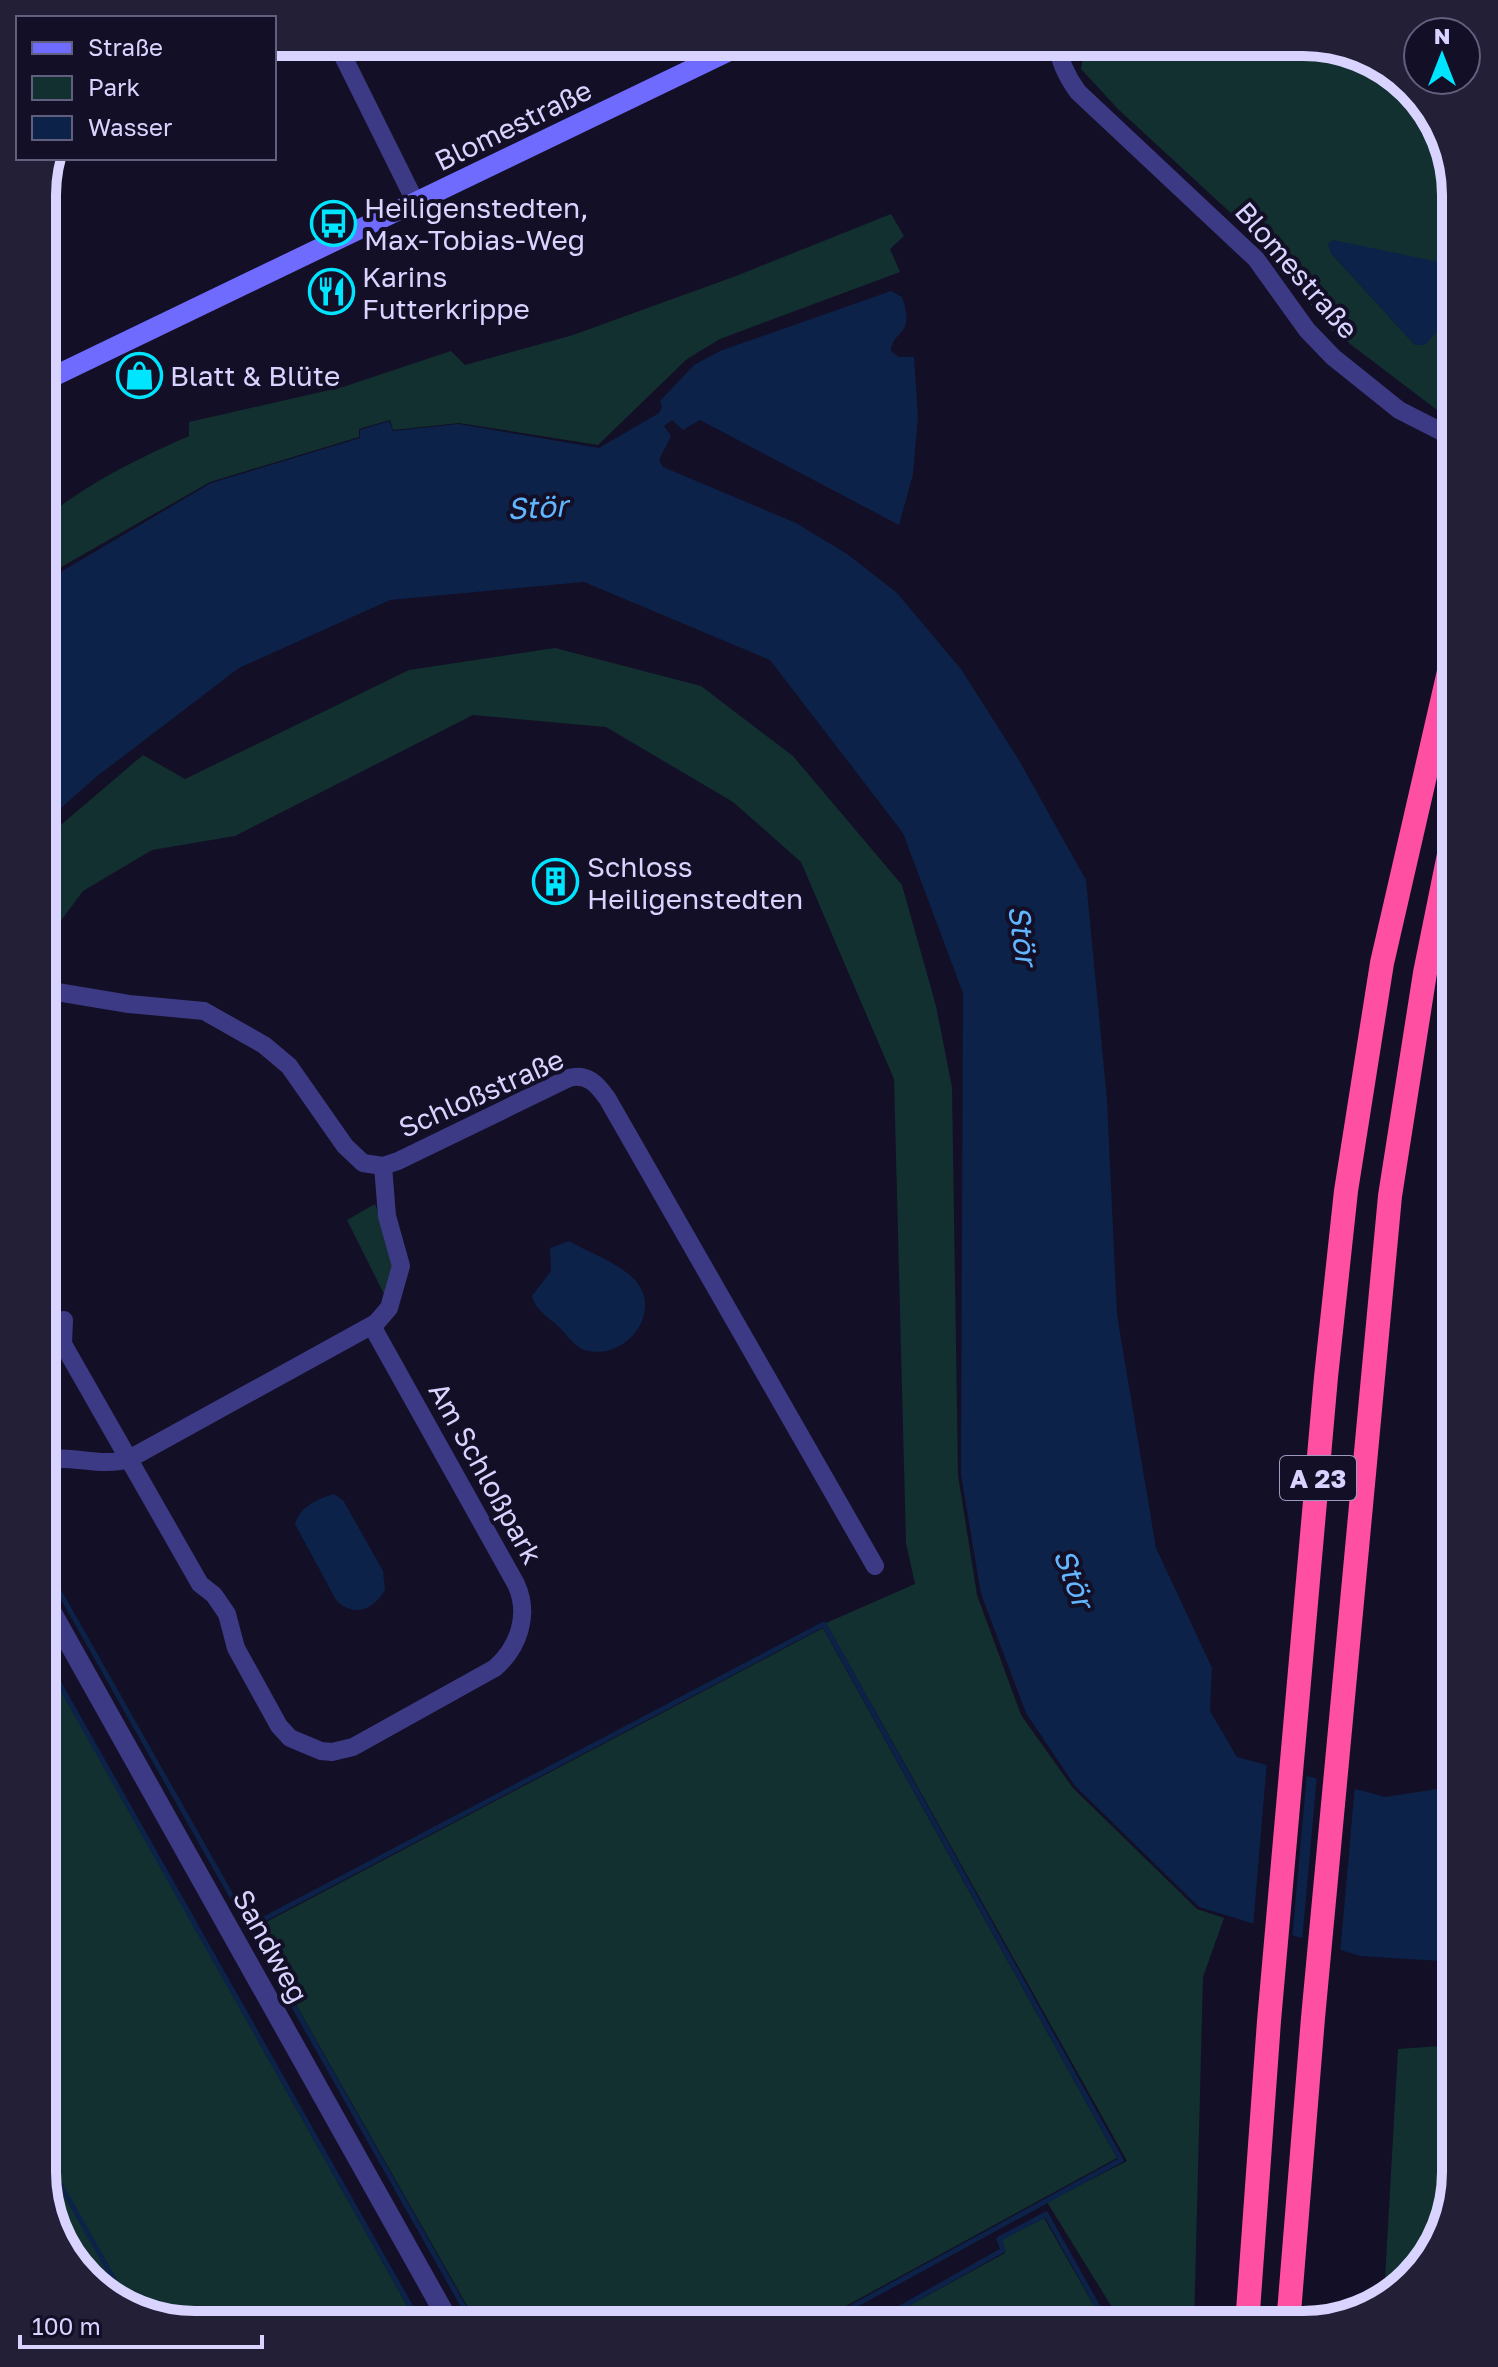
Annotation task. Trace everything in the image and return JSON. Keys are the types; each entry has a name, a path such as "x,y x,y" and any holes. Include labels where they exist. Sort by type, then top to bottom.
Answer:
{"highway":[{"name":"A 23","path":"1248,2311 1269,2021 1326,1377 1346,1191 1382,963 1442,702"},
{"name":"A 23","path":"1289,2311 1313,2018 1390,1196 1425,973 1442,889"}],"main road":[{"name":"Blomestraße","path":"56,375 719,56"}],"street":[{"path":"343,56 416,203"},
{"name":"Blomestraße","path":"1059,56 1069,79 1088,104 1190,194 1256,259 1307,330 1333,357 1399,410 1442,432"},
{"name":"Schloßstraße","path":"56,992 129,1004 204,1011 273,1052 296,1074 353,1155 363,1163 383,1166 569,1078 579,1075 594,1082 607,1098 875,1566"},
{"path":"56,1458 107,1463 129,1459 372,1326 389,1308 401,1266 387,1216 383,1166"},
{"name":"Am Schloßpark","path":"64,1320 63,1344 200,1584 214,1595 227,1614 236,1648 279,1726 290,1738 310,1748 332,1752 353,1747 495,1668 512,1651 521,1624 521,1596 516,1584 372,1326"},
{"name":"Sandweg","path":"56,1620 443,2311"}],"green space":[{"path":"1083,56 1312,56 1348,63 1395,90 1419,118 1435,150 1442,195 1442,268 1328,244 1331,253 1415,345 1442,323 1442,413 1329,328 1259,239 1118,109 1081,69"},
{"path":"891,214 904,236 890,249 900,272 720,339 687,359 598,445 459,423 393,430 390,420 359,429 359,437 210,482 56,570 56,510 112,473 189,436 189,422 343,387 451,351 465,365 573,335 736,276"},
{"path":"555,648 701,686 793,756 902,885 936,1006 952,1087 958,1475 977,1595 1021,1715 1073,1788 1197,1909 1224,1918 1203,1977 1194,2311 1114,2311 1047,2202 1127,2161 826,1623 915,1584 906,1543 894,1079 801,862 733,802 606,727 473,715 235,836 152,850 83,891 56,927 56,829 143,755 185,779 409,670"},
{"path":"375,1204 395,1264 385,1296 347,1220"},
{"path":"823,1628 1117,2158 837,2311 470,2311 253,1929"},
{"path":"56,1682 410,2311 186,2311 150,2304 123,2291 56,2174"},
{"path":"1442,2046 1441,2190 1423,2242 1395,2277 1385,2285 1398,2049"},
{"path":"56,2181 117,2287 90,2264 70,2234"},
{"path":"1044,2218 1097,2311 899,2311 1005,2253 1002,2240"}],"water":[{"path":"1333,240 1442,264 1442,326 1425,345 1415,345 1331,253 1328,244"},
{"name":"Stör","path":"891,291 902,297 906,310 905,326 891,351 899,357 914,357 918,417 913,474 899,525 700,420 683,430 672,420 664,426 671,436 659,460 663,467 796,523 847,554 896,592 961,669 1020,762 1086,880 1107,1100 1117,1315 1156,1548 1212,1668 1210,1711 1237,1757 1385,1797 1442,1788 1442,1961 1360,1956 1199,1907 1075,1786 1026,1713 981,1594 961,1475 963,993 903,833 770,660 584,582 390,600 239,668 96,777 56,813 56,575 211,483 360,438 360,430 389,421 393,431 459,424 599,448 659,413 662,407 660,401 694,365 720,351"},
{"path":"569,1241 620,1268 634,1279 642,1291 645,1304 643,1318 628,1340 616,1347 603,1351 580,1348 534,1302 532,1296 551,1271 550,1248"},
{"path":"334,1494 343,1500 383,1571 385,1590 375,1603 363,1609 350,1609 336,1600 295,1524 305,1508"}],"pier":[{"path":"1267,1761 1307,1772 1292,1939 1253,1927"},
{"path":"1317,1775 1355,1785 1340,1954 1302,1942"}],"waterway":[{"path":"56,1586 249,1927"},
{"path":"466,2311 249,1927 824,1624 1121,2160 845,2311"},
{"path":"56,1678 413,2311"},
{"path":"56,2177 119,2289"},
{"path":"895,2311 1003,2250 999,2239 1046,2214 1100,2311"}],"place":[{"name":"Heiligenstedten, Max-Tobias-Weg","path":"333,223"},
{"name":"Karins Futterkrippe","path":"331,292"},
{"name":"Blatt & Blüte","path":"139,375"},
{"name":"Schloss Heiligenstedten","path":"556,882"}]}
